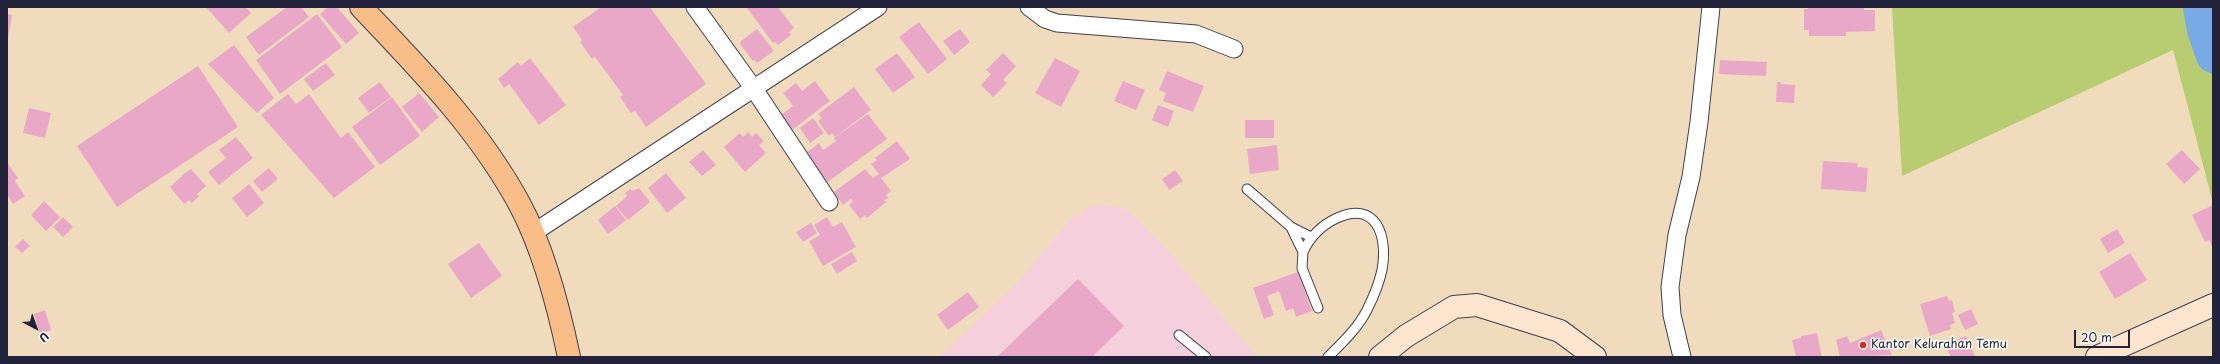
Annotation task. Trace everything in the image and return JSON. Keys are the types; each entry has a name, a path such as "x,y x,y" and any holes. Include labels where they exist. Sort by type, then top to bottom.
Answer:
{"highway":[{"path":"361,7 430,79 473,132 520,205 533,233 555,302 569,357"}],"main road":[{"path":"1380,357 1406,336 1454,307 1477,304 1560,331 1595,357"},
{"path":"2097,357 2213,305"}],"street":[{"path":"695,7 754,89 829,202"},
{"path":"533,233 878,7"},
{"path":"1029,7 1045,19 1057,23 1196,34 1234,49"},
{"path":"1682,357 1672,315 1670,287 1676,235 1691,177 1697,137 1711,7"}],"lane":[{"path":"1248,188 1291,227 1311,237"},
{"path":"1318,308 1302,268 1303,252 1311,237 1332,220 1349,212 1360,212 1368,215 1376,225 1381,235 1382,269 1367,312 1355,328 1328,357"},
{"path":"1291,227 1303,252"},
{"path":"1179,335 1206,357"}],"shaded area":[{"path":"1114,205 1129,211 1172,255 1257,357 939,357 1021,279 1069,221 1091,206"}],"green space":[{"path":"1892,7 2213,7 2213,203 2173,50 1902,176"}],"building":[{"path":"206,7 246,7 251,13 229,33"},
{"path":"287,7 301,7 309,17 259,55 246,37"},
{"path":"328,7 337,7 359,33 346,44 320,14"},
{"path":"601,7 650,7 706,84 646,127 635,111 631,113 620,97 623,95 595,57 592,59 580,42 582,40 573,27"},
{"path":"778,7 794,28 789,32 791,35 778,45 775,42 773,43 747,8"},
{"path":"1808,7 1864,7 1864,10 1875,10 1875,31 1846,32 1846,36 1809,36 1809,30 1804,30 1804,9 1808,9"},
{"path":"7,14 12,15 8,39 7,39"},
{"path":"317,14 342,47 280,94 256,60"},
{"path":"919,22 947,59 928,74 899,37"},
{"path":"757,29 774,51 757,63 755,60 753,61 740,44 741,41"},
{"path":"960,29 970,42 954,55 943,41"},
{"path":"234,45 274,98 257,113 208,64"},
{"path":"897,53 915,77 893,93 875,69"},
{"path":"1003,53 1016,66 1003,80 1007,83 993,97 981,85 991,74 986,70"},
{"path":"530,58 566,105 539,125 509,84 504,88 498,79 518,62 521,66"},
{"path":"1055,58 1080,71 1061,107 1035,93"},
{"path":"1720,60 1767,62 1766,76 1719,74"},
{"path":"326,63 335,75 313,91 304,79"},
{"path":"198,66 238,127 117,207 77,146"},
{"path":"1167,71 1204,86 1193,112 1163,101 1166,93 1159,90"},
{"path":"815,81 830,101 792,130 781,115 793,106 783,93 796,83 802,91"},
{"path":"1123,81 1145,90 1136,110 1114,101"},
{"path":"380,82 391,97 369,113 358,98"},
{"path":"1777,82 1781,82 1781,84 1795,85 1794,103 1776,102"},
{"path":"854,87 871,110 835,137 832,133 829,136 818,121 822,118 818,114"},
{"path":"419,93 439,117 422,132 402,107"},
{"path":"288,94 296,104 309,94 341,138 348,132 375,167 334,198 261,115"},
{"path":"392,97 420,136 380,165 352,127"},
{"path":"1158,105 1174,111 1168,127 1152,120"},
{"path":"29,108 51,113 45,138 23,133"},
{"path":"868,114 887,139 826,183 806,153 819,143 823,150 836,141 834,138"},
{"path":"813,118 824,133 810,143 800,128"},
{"path":"1245,120 1274,120 1274,138 1245,138"},
{"path":"748,132 752,137 756,133 764,141 759,145 766,153 745,172 724,147 740,133 743,137"},
{"path":"236,137 253,158 219,185 208,172 226,158 219,150"},
{"path":"897,141 910,159 881,178 891,191 886,195 888,198 884,200 886,202 867,218 865,215 860,219 849,205 853,202 851,199 843,205 834,192 865,169 873,178 879,174 871,164 877,160 875,158"},
{"path":"1277,145 1279,170 1250,174 1247,149"},
{"path":"703,150 716,165 702,176 689,162"},
{"path":"2182,150 2200,169 2184,184 2166,164"},
{"path":"1823,161 1858,163 1857,167 1868,168 1866,192 1821,189"},
{"path":"7,162 18,178 15,181 25,196 13,204 7,194"},
{"path":"269,168 278,179 262,192 253,181"},
{"path":"191,169 206,186 197,194 199,196 192,203 189,200 184,204 170,187"},
{"path":"1175,170 1183,181 1169,190 1162,179"},
{"path":"666,173 686,198 667,213 648,188"},
{"path":"249,184 264,203 247,217 232,198"},
{"path":"639,188 650,202 628,220 616,206 627,196 625,193 630,189 633,191"},
{"path":"44,201 60,217 46,231 31,215"},
{"path":"2213,205 2213,248 2209,240 2205,242 2192,215"},
{"path":"615,206 626,220 608,234 598,220"},
{"path":"63,217 73,227 63,237 53,227"},
{"path":"827,217 833,227 842,222 856,247 823,266 809,241 820,235 814,225"},
{"path":"811,223 817,233 803,242 796,232"},
{"path":"2117,229 2125,243 2108,253 2100,239"},
{"path":"23,239 30,246 22,253 15,247"},
{"path":"479,243 502,276 471,298 448,264"},
{"path":"852,252 857,261 837,274 831,264"},
{"path":"2130,253 2147,280 2115,299 2099,272"},
{"path":"1298,272 1312,311 1296,317 1293,308 1286,311 1279,291 1267,296 1274,315 1264,319 1253,288"},
{"path":"1078,279 1124,326 1092,357 997,357"},
{"path":"968,292 979,307 948,330 937,315"},
{"path":"1947,296 1949,301 1952,300 1955,312 1952,313 1955,323 1950,325 1951,329 1930,336 1920,304"},
{"path":"1971,309 1978,324 1965,330 1958,315"},
{"path":"45,310 51,330 40,334 34,314"},
{"name":"Kantor Kelurahan Temu","path":"1881,330 1892,355 1840,357 1836,340 1847,336 1850,343"},
{"path":"1817,333 1822,357 1796,357 1792,340 1801,338 1801,336"},
{"path":"1966,336 1975,356 1951,357 1945,345"}],"waterway":[{"path":"2200,7 2204,30 2213,56"}],"place":[{"name":"Kantor Kelurahan Temu","path":"1863,345"}]}
